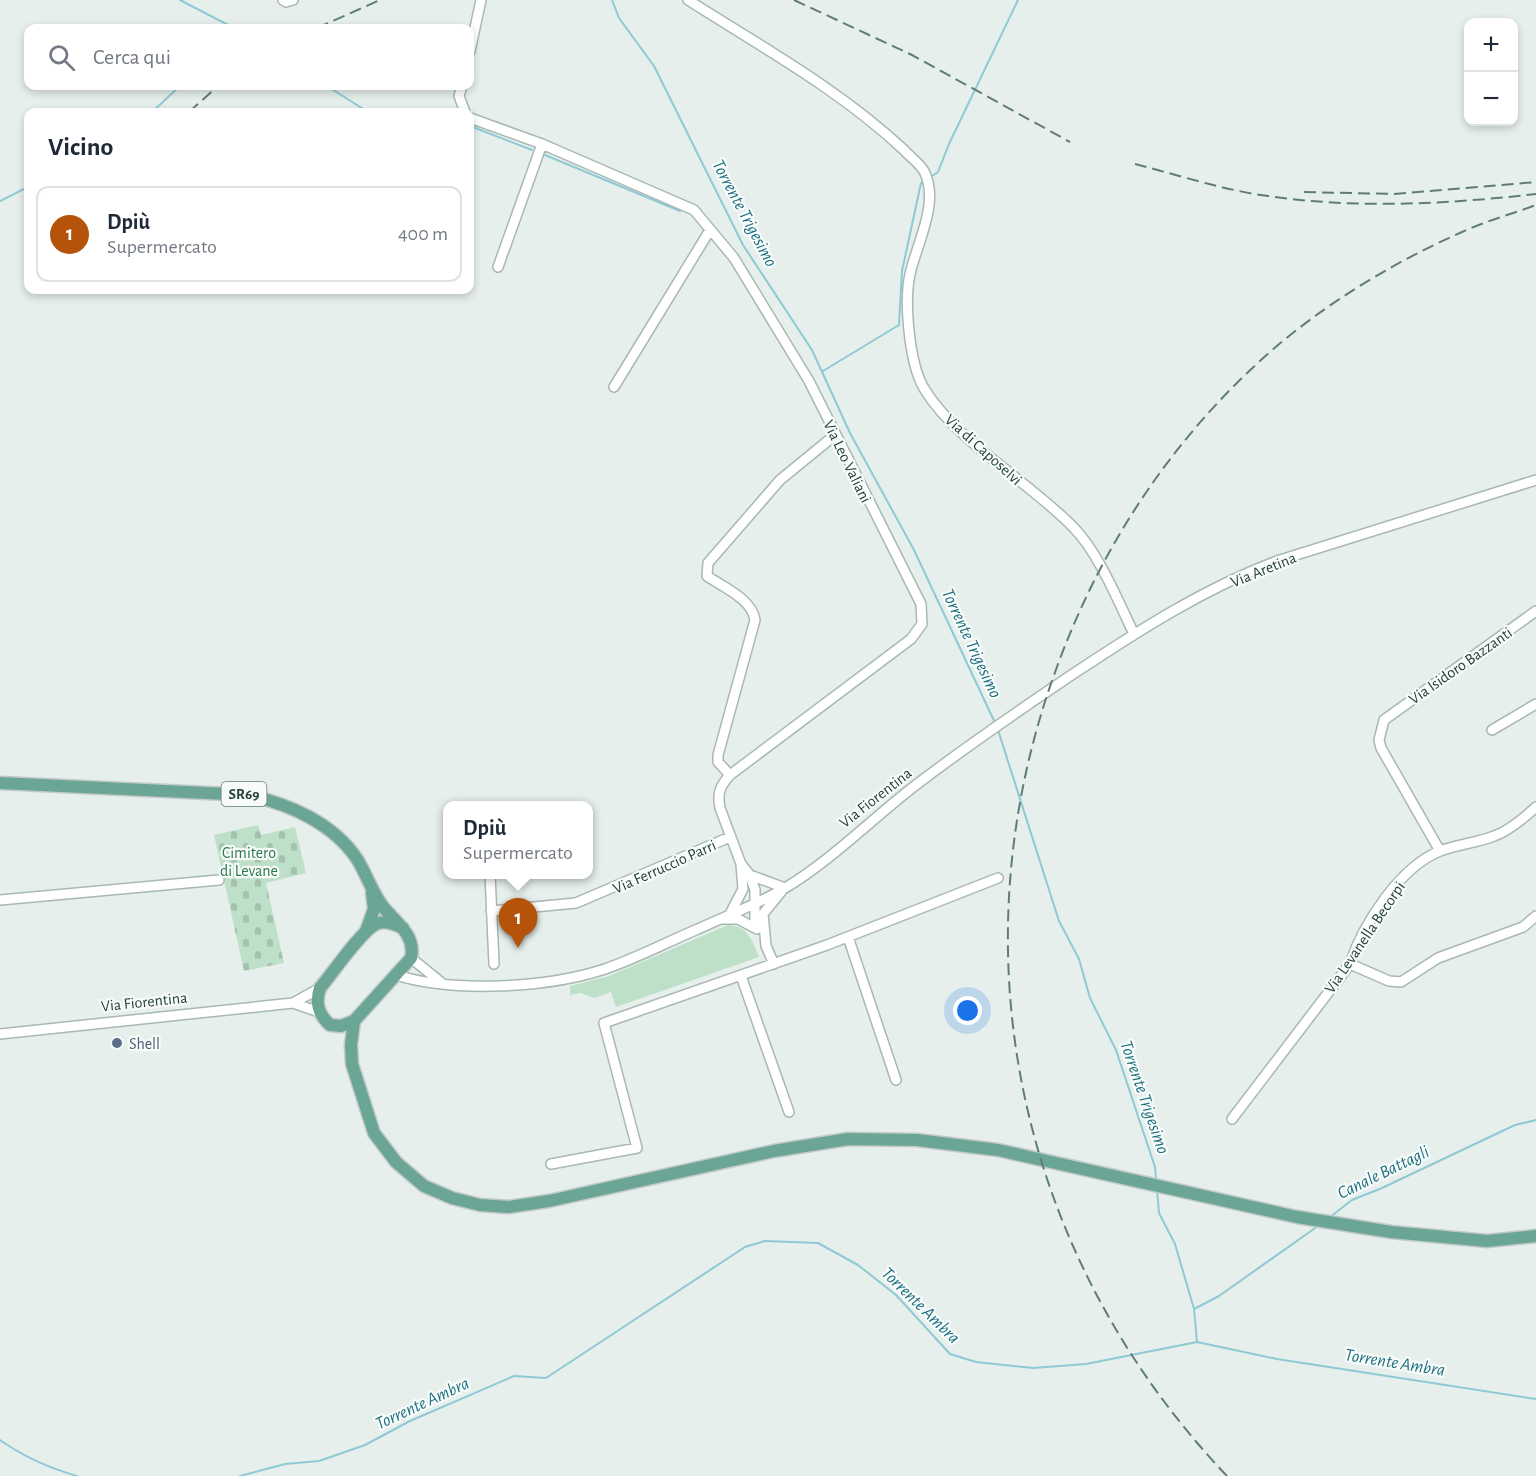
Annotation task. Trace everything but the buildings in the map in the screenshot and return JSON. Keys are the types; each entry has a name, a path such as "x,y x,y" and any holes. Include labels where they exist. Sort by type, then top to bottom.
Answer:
{"main road":[{"name":"SR69","path":"0,783 78,789 231,793 273,800 314,820 330,831 357,859 372,889 403,928"},
{"name":"SR69","path":"364,935 374,909 372,889"},
{"name":"Via Fiorentina","path":"320,988 369,929 382,922 393,923 403,928"},
{"path":"351,1045 340,1026 354,1021 411,958 412,942 403,928"},
{"path":"319,1012 317,998 320,988"},
{"name":"Via Fiorentina","path":"319,1012 330,1025 340,1026"},
{"path":"354,1021 351,1045 352,1064 374,1132 396,1162 424,1186 452,1198 480,1206 508,1207 549,1201 774,1151 848,1138 917,1140 998,1150 1297,1217 1391,1232 1487,1241 1536,1236"}],"street":[{"path":"474,32 481,0"},
{"name":"Via di Caposelvi","path":"688,0 832,91 887,134 924,170 928,182 929,207 910,275 906,304 912,348 924,388 948,419 1076,529 1100,566 1134,634"},
{"path":"461,90 459,96 464,108"},
{"name":"Via Leo Valiani","path":"474,119 542,144 694,210 741,268 809,381 921,604 922,624 911,639 730,775 717,795 730,837 741,864 750,876"},
{"path":"498,267 542,144"},
{"path":"614,387 710,230"},
{"path":"730,775 718,762 718,755 755,620 754,612 747,603 707,576 708,563 780,480 835,435"},
{"name":"Via Aretina","path":"1015,712 1134,634 1245,573 1536,480"},
{"name":"Via Isidoro Bazzanti","path":"1440,851 1381,748 1379,740 1384,720 1536,611"},
{"path":"1492,730 1536,704"},
{"name":"Via Fiorentina","path":"396,975 422,983 477,987 575,977 606,969 785,888 1015,712"},
{"name":"Via Levanella Becorpi","path":"1232,1119 1350,964 1356,944 1393,887 1421,860 1440,851 1497,835 1536,807"},
{"name":"Via Ferruccio Parri","path":"491,911 576,903 730,837"},
{"path":"741,864 743,889 763,914 764,935 774,964"},
{"path":"750,876 785,888 763,914"},
{"path":"750,876 755,890 753,903 755,927"},
{"path":"552,1164 637,1148 604,1023 848,937 998,878"},
{"path":"490,879 494,964"},
{"path":"0,900 219,880"},
{"path":"730,914 743,889"},
{"path":"1350,964 1389,981 1401,982 1438,958 1523,927 1536,916"},
{"path":"720,919 738,919 755,927 764,935"},
{"path":"848,937 896,1080"},
{"path":"411,958 445,985"},
{"path":"741,976 789,1112"},
{"name":"Via Fiorentina","path":"0,1034 293,1003 320,988"},
{"name":"Via Fiorentina","path":"293,1003 319,1012"}],"green space":[{"name":"Cimitero di Levane","path":"258,825 261,835 295,827 306,873 266,883 284,963 244,971 214,835"},
{"path":"728,925 745,931 759,957 616,1007 611,992 595,998 580,993 570,995 570,986 609,976"}],"waterway":[{"path":"180,0 226,24"},
{"name":"Torrente Trigesimo","path":"612,0 619,18 654,66 743,245 812,350 850,433 914,550 996,725"},
{"path":"929,178 938,172 949,144 1018,0"},
{"path":"156,108 176,90"},
{"path":"333,90 362,108"},
{"path":"474,128 532,150"},
{"path":"545,155 680,211"},
{"path":"823,371 899,325 902,271 921,183 924,181"},
{"path":"0,201 24,189"},
{"name":"Torrente Trigesimo","path":"998,730 1059,921 1079,959 1090,998 1116,1050 1155,1167 1156,1181"},
{"name":"Canale Battagli","path":"1330,1217 1352,1200 1515,1125 1536,1120"},
{"name":"Torrente Trigesimo","path":"1157,1190 1159,1213 1175,1244 1194,1309 1197,1342"},
{"name":"Canale Battagli","path":"1194,1309 1219,1296 1318,1226"},
{"name":"Torrente Ambra","path":"240,1476 285,1464 319,1461 365,1445 410,1421 514,1376 546,1378 745,1247 765,1241 818,1243 858,1265 896,1295 950,1354 976,1362 1033,1368 1086,1364 1197,1342 1277,1359 1536,1399"},
{"name":"Torrente Ambra","path":"0,1440 37,1461 77,1476"}],"railway":[{"path":"326,24 380,0"},
{"path":"794,0 912,55 1070,142"},
{"path":"193,108 214,90"},
{"path":"1135,164 1251,193 1335,203 1402,204 1536,194"},
{"path":"1304,192 1394,194 1536,182"},
{"path":"1227,1476 1156,1391 1099,1299 1055,1202 1025,1100 1010,996 1009,889 1024,782 1054,675 1092,585 1141,500 1200,422 1270,352 1337,300 1386,270 1462,232 1536,205"}],"place":[{"name":"Dpiù","path":"518,948"},
{"name":"Shell","path":"117,1043"}]}
